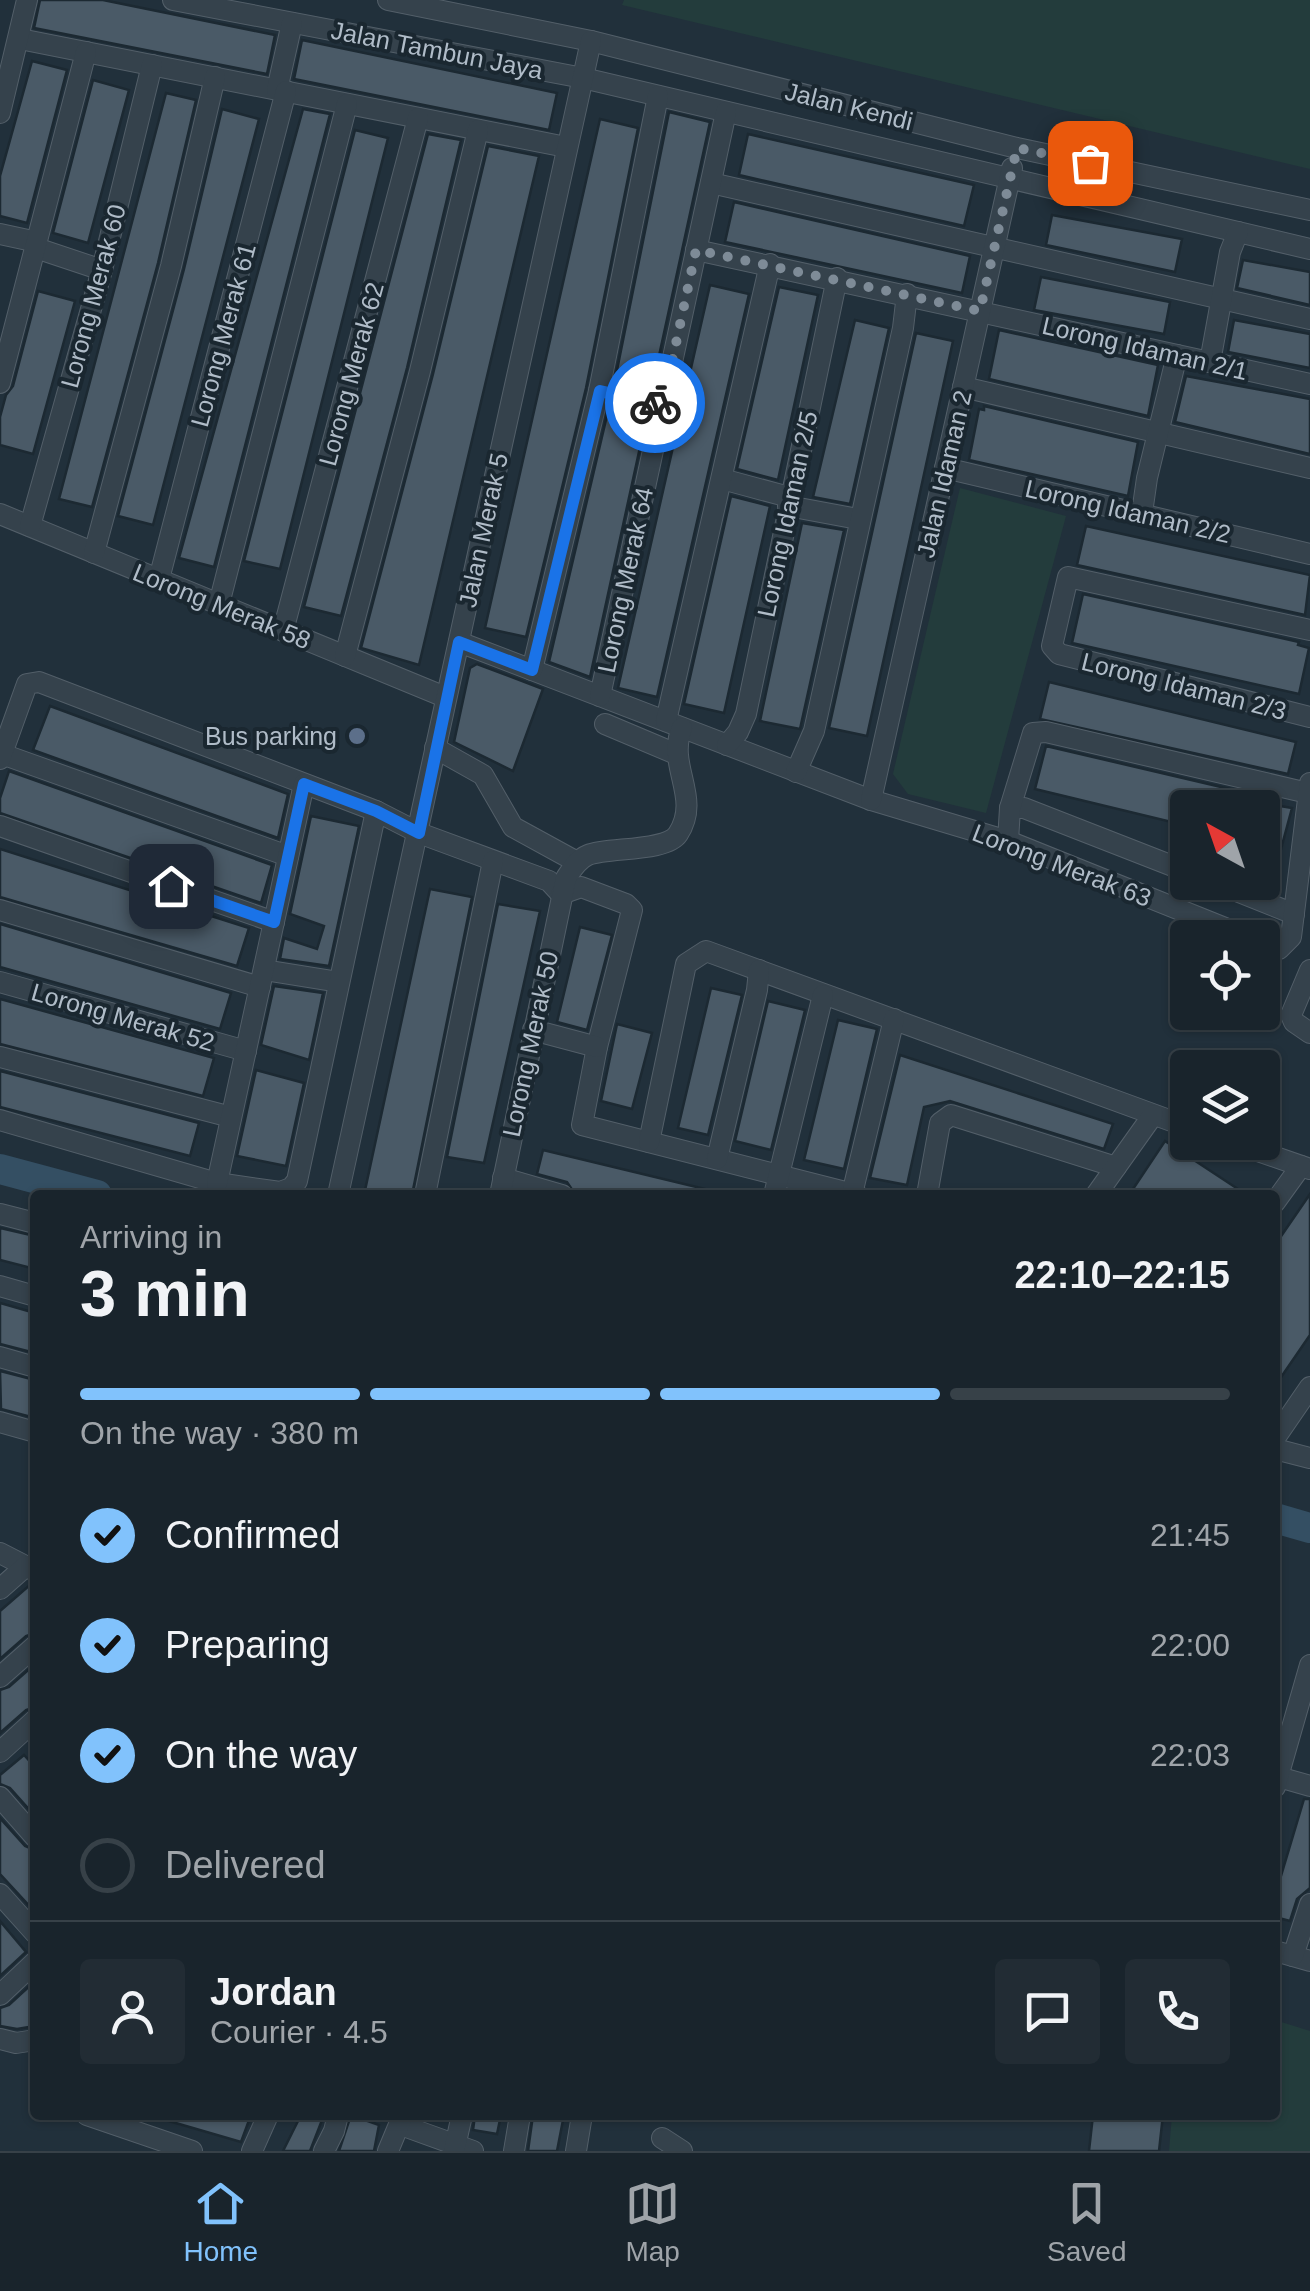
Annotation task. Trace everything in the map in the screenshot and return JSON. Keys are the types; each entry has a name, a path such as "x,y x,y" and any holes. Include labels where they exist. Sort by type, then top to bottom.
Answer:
{"street":[{"path":"0,113 27,0"},
{"name":"Jalan Tambun Jaya","path":"173,0 583,78"},
{"name":"Jalan Kendi","path":"388,0 591,42 1017,148 1310,210"},
{"name":"Lorong Merak 61","path":"159,580 282,90 292,23"},
{"path":"20,39 566,147"},
{"name":"Jalan Merak 5","path":"339,1190 591,42"},
{"path":"0,383 86,52"},
{"name":"Lorong Merak 60","path":"30,526 102,270 152,65"},
{"path":"94,553 171,266 215,77"},
{"name":"Jalan Kendi","path":"583,78 1310,249"},
{"path":"532,670 600,391 658,96"},
{"path":"220,604 347,104"},
{"name":"Lorong Merak 64","path":"600,696 726,112"},
{"name":"Lorong Merak 62","path":"283,631 418,118"},
{"path":"345,656 416,389 478,130"},
{"name":"Jalan Idaman 2","path":"871,800 1017,148"},
{"path":"711,183 1310,319"},
{"path":"1210,362 1220,298 1238,232"},
{"path":"0,234 102,270"},
{"name":"Lorong Idaman 2/1","path":"696,250 1310,384"},
{"path":"436,748 483,776 513,826 577,862 590,854 664,845 677,837 689,806 676,754 674,725 722,479 770,264"},
{"name":"Lorong Idaman 2/5","path":"727,745 746,714 836,278"},
{"path":"796,772 814,731 907,294"},
{"path":"1142,514 1176,354"},
{"path":"963,387 1310,468"},
{"path":"600,391 663,404"},
{"name":"Lorong Idaman 2/2","path":"945,468 1310,554"},
{"path":"722,479 788,502 858,519"},
{"name":"Lorong Merak 58","path":"0,514 445,698"},
{"name":"Lorong Idaman 2/3","path":"1310,630 1068,577 1052,646 1059,654 1310,717"},
{"name":"Lorong Merak 63","path":"459,642 871,800 1008,841 1205,920"},
{"path":"288,856 1,756 27,684 39,682 376,811 419,833 549,880 561,894 581,886 626,904 632,910 582,1124 717,1159 776,1185 820,1190"},
{"path":"605,724 676,754"},
{"path":"1008,841 1010,808 1033,733 1046,732 1309,788 1300,910 1291,937 1280,942"},
{"path":"217,1183 304,784"},
{"path":"1010,808 1024,808 1170,865"},
{"path":"286,1190 296,1180 376,811"},
{"path":"0,826 274,922"},
{"path":"426,1190 493,862"},
{"name":"Lorong Merak 50","path":"501,1186 561,894 577,862"},
{"path":"1269,900 1300,910"},
{"path":"0,910 262,978 339,982"},
{"path":"649,1142 686,964 706,951 1170,1121"},
{"path":"717,1159 758,990 759,970"},
{"path":"1310,970 1291,1015 1294,1022 1310,1033"},
{"name":"Lorong Merak 52","path":"0,982 246,1051"},
{"path":"776,1185 824,994"},
{"path":"856,1190 894,1019"},
{"path":"534,1030 597,1047"},
{"path":"0,1057 231,1117"},
{"path":"928,1190 940,1122 951,1115 1116,1167"},
{"path":"1100,1190 1153,1115"},
{"path":"0,1120 217,1183 266,1190"},
{"path":"1280,1159 1306,1168 1280,1197"},
{"path":"501,1186 528,1190"},
{"path":"0,1214 30,1222"},
{"path":"0,1286 30,1295"},
{"path":"0,1357 30,1366"},
{"path":"1280,1431 1310,1387"},
{"path":"0,1422 30,1431"},
{"path":"1280,1450 1310,1458"},
{"path":"0,1553 30,1568"},
{"path":"0,1589 30,1569"},
{"path":"0,1677 30,1650"},
{"path":"1280,1767 1310,1666"},
{"path":"0,1752 27,1727"},
{"path":"1280,1781 1310,1786"},
{"path":"0,1797 30,1831"},
{"path":"1293,1956 1310,1904"},
{"path":"4,1906 30,1929"},
{"path":"0,1995 30,1967"},
{"path":"102,2120 192,2151"},
{"path":"252,2151 266,2120"},
{"path":"324,2151 336,2120"},
{"path":"388,2151 402,2120 461,2149 462,2120"},
{"path":"514,2151 519,2120"},
{"path":"576,2151 581,2120"},
{"path":"662,2138 682,2151"}],"green space":[{"path":"624,0 1310,0 1310,169 622,5"},
{"path":"960,488 1066,516 986,813 908,794 893,774"},
{"path":"1280,2022 1310,2031 1310,2151 1169,2151 1172,2120 1280,2120"}],"building":[{"path":"40,0 103,0 275,35 267,74 34,28"},
{"path":"302,40 557,93 549,130 294,79"},
{"path":"32,61 67,70 27,223 0,216 0,176"},
{"path":"93,80 129,90 88,243 53,233"},
{"path":"166,93 196,100 158,263 92,507 59,499"},
{"path":"222,109 259,119 153,525 118,516"},
{"path":"303,109 330,114 214,567 179,558"},
{"path":"669,112 710,122 652,388 615,380"},
{"path":"600,119 638,128 586,388 526,637 485,628"},
{"path":"355,130 388,138 280,569 244,561"},
{"path":"428,134 461,140 407,368 341,616 304,607"},
{"path":"748,134 974,185 964,226 739,175"},
{"path":"488,146 539,156 419,665 361,648"},
{"path":"734,202 970,256 962,293 725,242"},
{"path":"1052,215 1182,239 1175,272 1046,245"},
{"path":"1243,260 1310,272 1310,305 1237,288"},
{"path":"1041,277 1170,302 1164,334 1034,310"},
{"path":"710,285 749,294 657,697 618,688"},
{"path":"779,287 818,295 778,480 737,469"},
{"path":"38,291 75,301 33,454 0,445 0,417 13,386"},
{"path":"855,320 889,328 850,504 813,497"},
{"path":"1234,320 1310,334 1310,368 1228,352"},
{"path":"999,330 1158,365 1148,416 989,379"},
{"path":"916,333 953,341 867,736 829,728"},
{"path":"1186,376 1310,399 1310,454 1175,422"},
{"path":"984,406 1138,442 1128,496 969,460 979,409 984,410"},
{"path":"609,407 647,415 590,677 549,662"},
{"path":"731,496 770,506 724,713 684,704"},
{"path":"802,523 844,530 800,729 760,721"},
{"path":"1086,526 1310,575 1305,615 1077,565"},
{"path":"1083,594 1299,642 1298,645 1309,648 1299,694 1072,643"},
{"path":"477,664 543,689 513,771 454,742 470,668"},
{"path":"1049,682 1296,742 1288,774 1040,719"},
{"path":"50,706 288,794 278,838 33,750"},
{"path":"1046,746 1234,790 1170,790 1170,822 1035,789"},
{"path":"9,771 272,865 261,903 0,813 0,798"},
{"path":"1280,806 1292,808 1280,849"},
{"path":"311,816 359,826 329,966 280,959 284,938 317,949 324,926 290,914"},
{"path":"0,849 249,928 237,966 0,897"},
{"path":"430,889 472,897 413,1190 365,1190"},
{"path":"498,904 540,911 484,1163 447,1157"},
{"path":"0,924 231,993 220,1029 0,967"},
{"path":"580,927 612,935 587,1030 557,1022"},
{"path":"274,986 323,993 309,1060 261,1045"},
{"path":"711,988 742,995 708,1135 678,1128"},
{"path":"0,999 214,1058 203,1096 0,1044"},
{"path":"768,1001 805,1010 771,1150 735,1141"},
{"path":"838,1020 877,1029 844,1169 804,1160"},
{"path":"617,1024 652,1033 632,1109 601,1101"},
{"path":"900,1055 1113,1124 1104,1149 950,1101 924,1107 907,1185 870,1178"},
{"path":"256,1070 304,1083 286,1166 237,1156"},
{"path":"0,1071 199,1123 190,1156 0,1107"},
{"path":"1165,1141 1170,1144 1170,1160 1194,1160 1239,1190 1132,1190"},
{"path":"543,1150 709,1190 572,1190 567,1182 537,1174"},
{"path":"1310,1194 1310,1335 1280,1379 1280,1238"},
{"path":"0,1228 30,1235 30,1268 0,1260"},
{"path":"0,1303 30,1312 30,1352 0,1344"},
{"path":"0,1371 30,1379 30,1417 1,1409"},
{"path":"30,1585 30,1635 0,1659 0,1611"},
{"path":"30,1668 30,1709 0,1733 0,1690"},
{"path":"24,1755 30,1762 30,1810 10,1788 0,1784 0,1775"},
{"path":"1304,1799 1310,1799 1310,1888 1297,1899 1290,1921 1280,1918 1280,1879"},
{"path":"0,1818 30,1848 30,1907 0,1874"},
{"path":"0,1921 26,1952 0,1976"},
{"path":"30,1986 30,2027 0,2026 0,2008"},
{"path":"165,2120 249,2120 241,2142"},
{"path":"298,2120 322,2120 310,2151 283,2151"},
{"path":"349,2120 379,2125 374,2151 339,2151"},
{"path":"474,2120 500,2120 497,2134 473,2130"},
{"path":"532,2120 563,2120 557,2151 528,2151"},
{"path":"1092,2120 1162,2120 1159,2151 1089,2151"}],"waterway":[{"path":"0,1169 78,1190"},
{"path":"1280,1519 1310,1528"}],"way so far":[{"path":"655,403 663,404 696,250 980,311 1017,148 1090,163"}],"place":[{"name":"Bus parking","path":"357,736"}],"route":[{"path":"171,886 274,922 304,784 376,811 419,833 459,642 532,670 600,391 655,403"}]}
